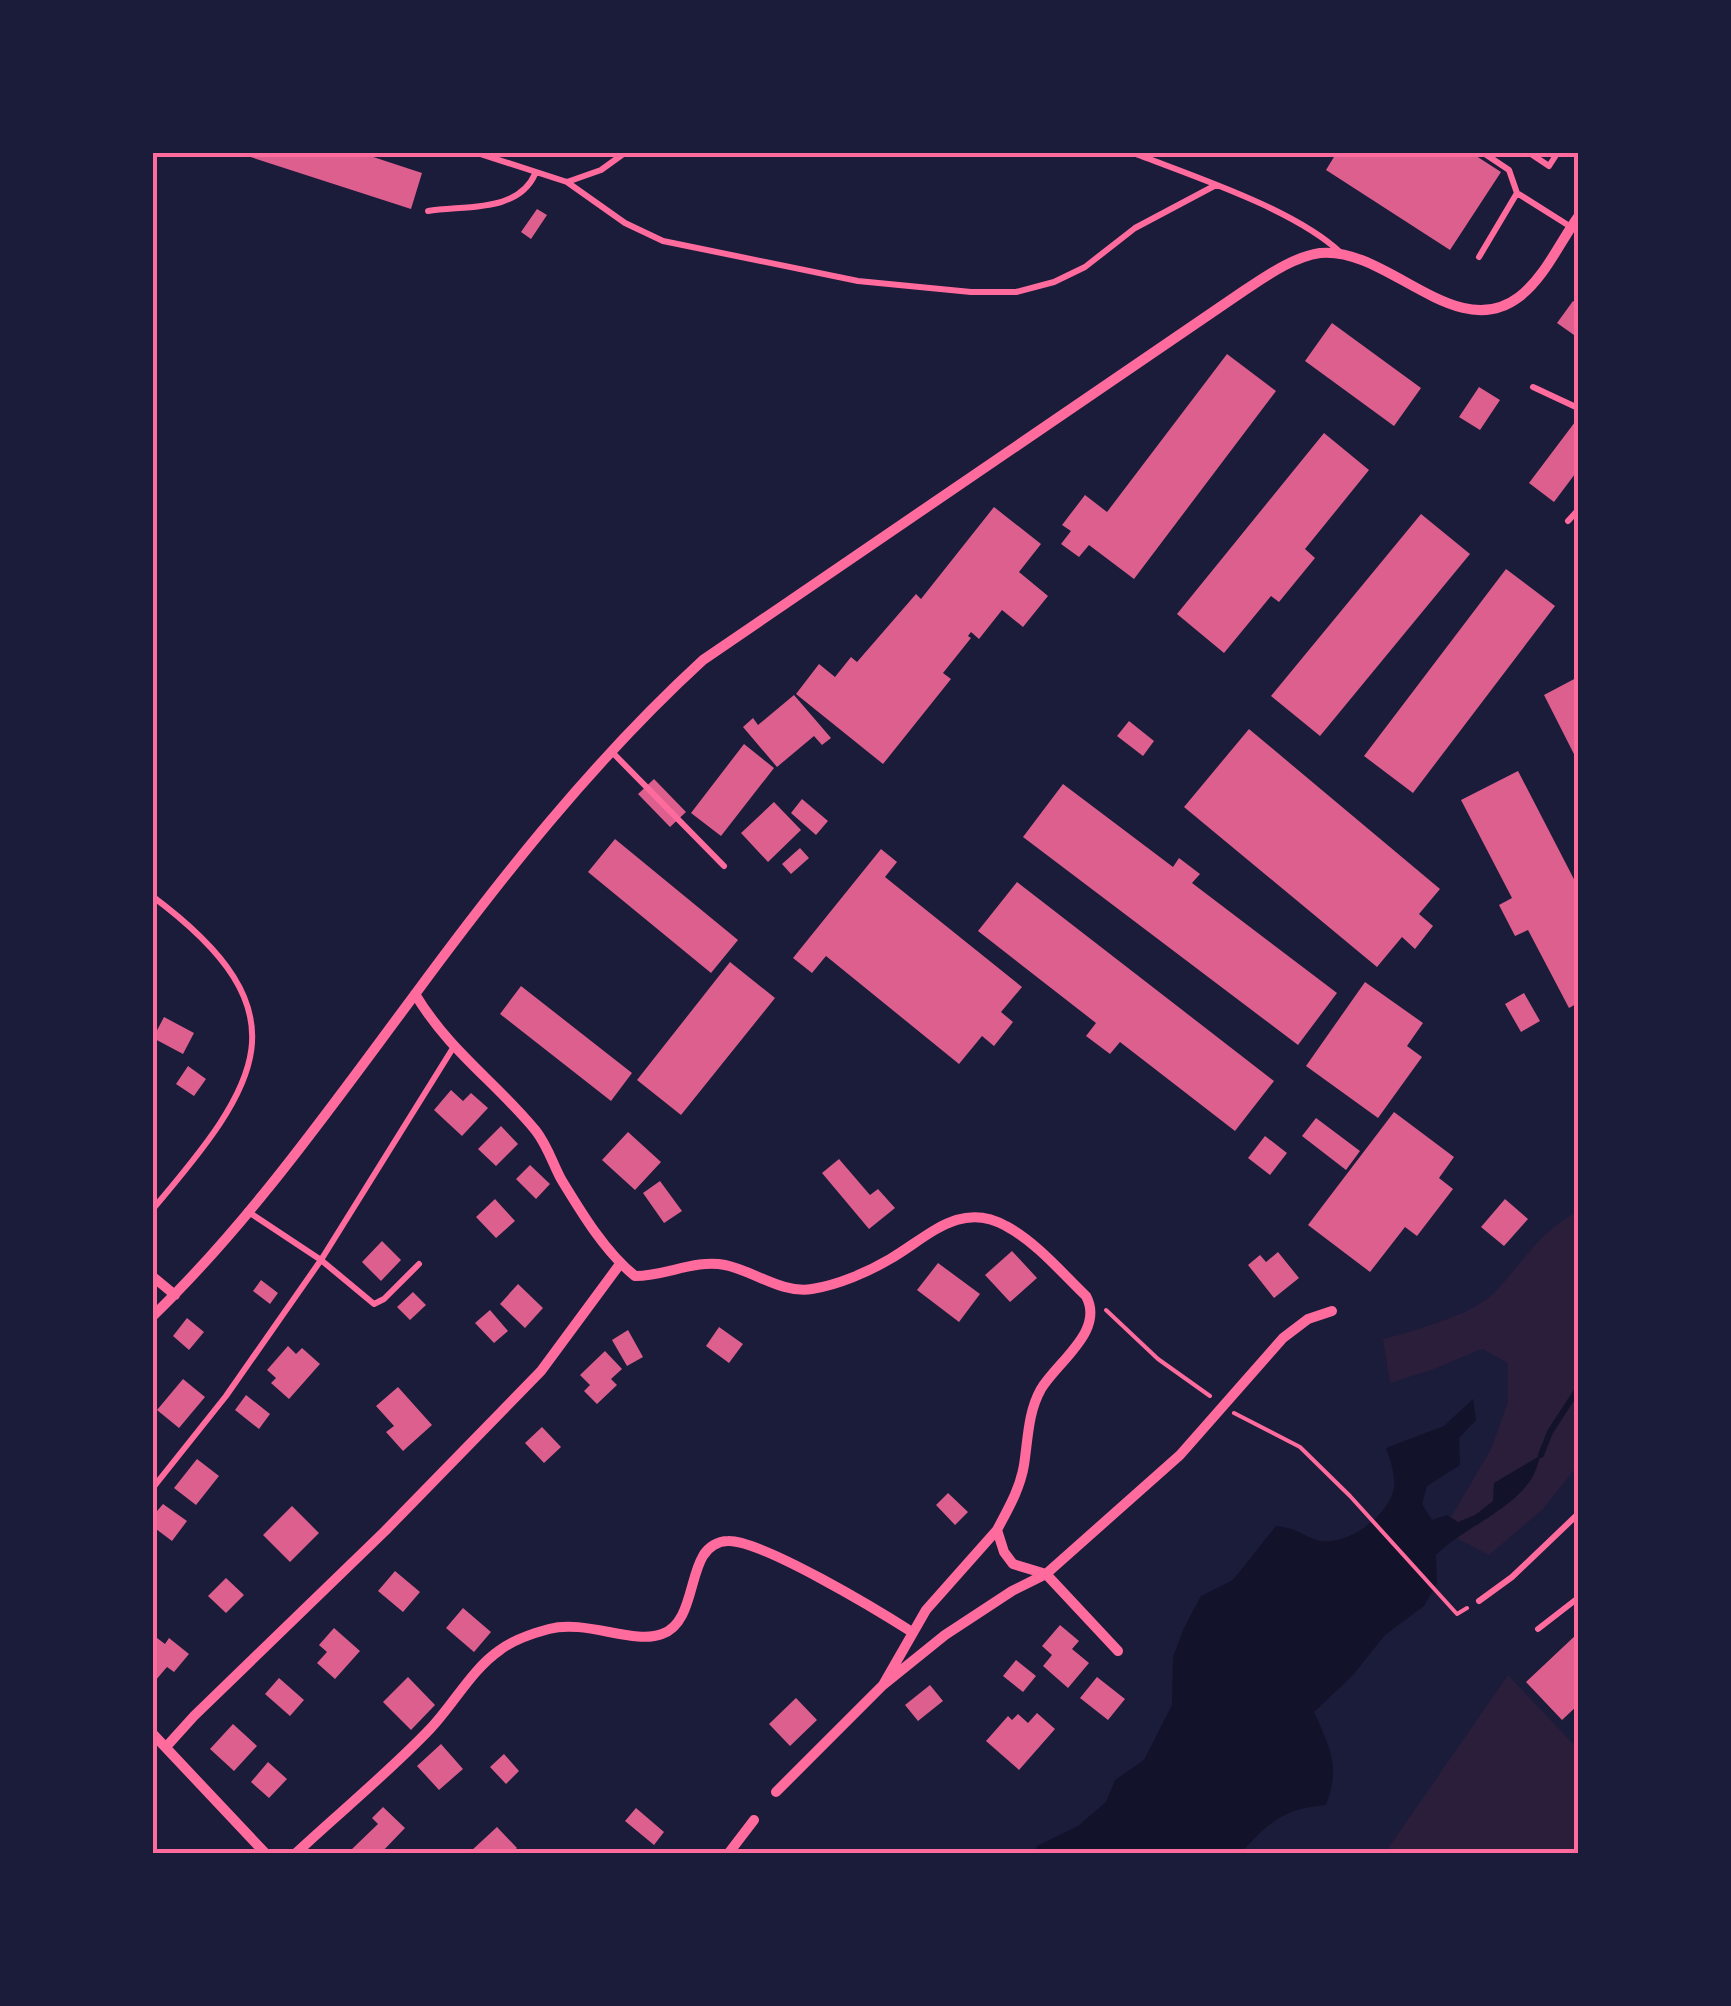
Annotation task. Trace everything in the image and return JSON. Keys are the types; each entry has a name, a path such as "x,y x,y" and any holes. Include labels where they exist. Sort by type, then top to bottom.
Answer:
{"street":[{"path":"152,1317 175,1296 325,1117 559,809 611,751 704,660 1245,290 1299,258 1341,253 1364,259 1441,300 1484,310 1520,296 1546,266 1578,216"},
{"path":"415,994 432,1023 454,1048 514,1105 540,1136 562,1180 620,1264 635,1276 673,1272 702,1263 725,1265 783,1286 810,1290 890,1259 935,1228 972,1215 988,1218 1020,1235 1086,1296 1092,1307 1090,1324 1037,1398 1018,1489 997,1530 926,1610 883,1684"},
{"path":"166,1747 532,1381 620,1264"},
{"path":"152,1276 175,1296"},
{"path":"776,1792 883,1684 945,1636 1012,1591 1046,1574 1180,1455 1284,1338 1308,1320 1332,1310"},
{"path":"997,1530 1004,1552 1013,1564 1046,1574 1118,1651"},
{"path":"295,1854 425,1734 501,1648 552,1628 581,1626 656,1637 670,1631 683,1610 702,1556 718,1542 738,1542 783,1560 912,1632"},
{"path":"152,1734 266,1854"},
{"path":"728,1854 754,1820"}],"lane":[{"path":"474,152 567,182 625,224 664,241 858,281 971,292 1016,292 1054,282 1085,268 1135,228 1216,185"},
{"path":"567,182 601,170 626,152"},
{"path":"1130,152 1216,185 1322,235 1341,253"},
{"path":"1482,152 1509,170 1517,193 1571,227"},
{"path":"1528,152 1548,166 1558,152"},
{"path":"428,211 490,205 520,196 534,174"},
{"path":"1479,257 1517,193"},
{"path":"1533,387 1578,408"},
{"path":"1568,521 1578,510"},
{"path":"611,751 724,866"},
{"path":"152,896 184,920 234,974 248,1007 254,1036 250,1063 236,1099 210,1143 152,1210"},
{"path":"152,1489 226,1396 322,1260 454,1048"},
{"path":"247,1211 322,1260 374,1304 384,1299 418,1264"},
{"path":"1479,1600 1512,1577 1578,1514"},
{"path":"1538,1630 1578,1598"}],"path":[{"path":"1350,1496 1456,1614"}],"shaded area":[{"path":"1578,1212 1578,1465 1542,1510 1489,1555 1443,1531 1491,1449 1508,1402 1508,1363 1482,1349 1390,1383 1383,1339 1441,1321 1484,1301 1542,1238"},
{"path":"1473,1399 1476,1420 1459,1438 1460,1465 1427,1486 1422,1504 1432,1520 1447,1515 1458,1522 1475,1515 1493,1501 1494,1483 1541,1455 1536,1470 1512,1500 1436,1555 1437,1583 1424,1606 1385,1635 1353,1675 1314,1712 1333,1768 1326,1805 1278,1819 1241,1853 1033,1854 1037,1846 1078,1826 1106,1802 1115,1780 1144,1760 1172,1705 1173,1657 1201,1596 1233,1580 1276,1526 1321,1541 1342,1539 1363,1529 1381,1513 1394,1490 1386,1448 1444,1426"},
{"path":"1508,1675 1578,1749 1578,1848 1574,1854 1392,1853 1389,1847"}],"building":[{"path":"235,152 358,152 422,173 411,209"},
{"path":"1337,152 1470,152 1501,172 1450,250 1326,170"},
{"path":"537,209 547,215 531,239 521,232"},
{"path":"1573,301 1578,304 1578,329 1574,335 1557,323"},
{"path":"1332,323 1421,388 1394,426 1305,361"},
{"path":"1227,354 1276,391 1134,579 1089,545 1079,557 1061,544 1071,531 1062,525 1085,495 1107,512"},
{"path":"1479,387 1500,400 1480,430 1459,417"},
{"path":"1578,418 1578,470 1554,502 1529,483"},
{"path":"1324,433 1369,470 1305,549 1315,558 1279,602 1271,596 1224,653 1177,614"},
{"path":"994,507 1041,544 1019,572 1048,596 1023,627 1002,610 979,639 971,632 971,638 943,673 951,679 883,764 796,694 819,664 835,677 851,657 857,662 916,594 921,599"},
{"path":"1421,514 1470,554 1320,736 1271,696"},
{"path":"1506,569 1555,606 1413,793 1364,756"},
{"path":"1578,677 1578,762 1544,695"},
{"path":"794,695 831,738 822,745 814,736 777,767 743,727 753,718 758,725"},
{"path":"1129,721 1154,741 1143,756 1117,736"},
{"path":"1249,729 1440,889 1419,914 1433,926 1415,949 1402,937 1377,967 1184,807"},
{"path":"744,744 774,768 721,836 691,813"},
{"path":"1518,771 1578,887 1578,1003 1569,1008 1528,930 1515,936 1499,905 1512,898 1461,800"},
{"path":"654,779 686,812 670,827 638,794"},
{"path":"1063,784 1173,867 1179,858 1200,874 1192,883 1337,993 1298,1045 1023,837"},
{"path":"802,799 828,821 816,835 791,813"},
{"path":"774,802 801,830 768,862 741,833"},
{"path":"615,839 738,940 711,973 588,872"},
{"path":"800,848 809,858 791,874 782,864"},
{"path":"881,849 897,862 885,877 1022,987 1001,1012 1013,1022 994,1046 982,1036 959,1064 826,956 812,973 793,958"},
{"path":"1017,882 1274,1081 1235,1131 1120,1042 1110,1054 1086,1036 1096,1023 978,931"},
{"path":"730,962 775,998 681,1115 637,1080"},
{"path":"1365,982 1423,1023 1407,1046 1422,1057 1378,1118 1306,1066"},
{"path":"521,986 632,1073 611,1101 500,1014"},
{"path":"1524,993 1540,1021 1521,1032 1505,1004"},
{"path":"164,1017 194,1033 183,1054 153,1038"},
{"path":"188,1066 206,1079 194,1096 176,1084"},
{"path":"451,1090 463,1101 471,1093 488,1108 462,1136 434,1110"},
{"path":"1394,1112 1454,1157 1439,1178 1453,1189 1417,1236 1405,1227 1370,1272 1308,1225"},
{"path":"1316,1118 1360,1151 1346,1170 1302,1136"},
{"path":"501,1126 518,1144 496,1166 478,1149"},
{"path":"628,1132 661,1162 635,1190 602,1160"},
{"path":"1265,1136 1287,1153 1270,1175 1248,1158"},
{"path":"839,1159 870,1195 878,1189 895,1208 869,1229 822,1173"},
{"path":"530,1165 550,1184 536,1199 516,1179"},
{"path":"660,1181 682,1211 664,1223 643,1193"},
{"path":"495,1199 515,1221 496,1238 476,1217"},
{"path":"1505,1199 1528,1219 1504,1246 1481,1227"},
{"path":"382,1241 401,1260 381,1281 362,1262"},
{"path":"1012,1251 1037,1278 1010,1302 985,1275"},
{"path":"1278,1252 1299,1278 1274,1298 1248,1265 1260,1255 1266,1262"},
{"path":"938,1263 980,1294 959,1322 917,1290"},
{"path":"261,1280 278,1293 270,1304 253,1291"},
{"path":"518,1284 543,1308 525,1328 500,1304"},
{"path":"413,1292 426,1305 410,1320 397,1307"},
{"path":"490,1310 508,1331 494,1343 475,1323"},
{"path":"187,1318 204,1332 189,1350 173,1336"},
{"path":"719,1327 743,1344 729,1363 706,1346"},
{"path":"628,1330 643,1357 627,1366 612,1340"},
{"path":"288,1346 296,1354 302,1348 320,1364 289,1399 271,1383 276,1378 267,1370"},
{"path":"605,1351 622,1369 611,1379 617,1385 597,1404 584,1391 590,1385 580,1375"},
{"path":"183,1379 205,1397 179,1428 157,1410"},
{"path":"398,1387 432,1425 403,1451 386,1432 394,1426 376,1406"},
{"path":"246,1395 270,1414 259,1429 235,1410"},
{"path":"542,1427 561,1447 544,1463 525,1443"},
{"path":"197,1459 219,1476 196,1505 174,1488"},
{"path":"948,1493 968,1512 955,1525 936,1505"},
{"path":"163,1504 187,1521 172,1541 152,1526 152,1517"},
{"path":"292,1506 319,1533 290,1562 263,1535"},
{"path":"395,1571 420,1592 403,1612 378,1591"},
{"path":"226,1578 244,1595 226,1613 208,1596"},
{"path":"463,1608 491,1632 474,1652 446,1628"},
{"path":"1060,1625 1079,1641 1072,1649 1089,1663 1068,1688 1043,1666 1052,1655 1042,1646"},
{"path":"334,1628 360,1651 335,1679 317,1663 327,1652 319,1645"},
{"path":"1578,1633 1578,1705 1562,1720 1526,1682"},
{"path":"157,1638 165,1644 169,1638 189,1654 174,1672 167,1667 155,1681 152,1643"},
{"path":"1016,1660 1036,1676 1023,1692 1003,1676"},
{"path":"408,1677 435,1705 411,1730 383,1702"},
{"path":"1097,1677 1125,1699 1108,1720 1080,1698"},
{"path":"279,1678 304,1700 290,1716 265,1694"},
{"path":"930,1685 943,1701 918,1721 905,1705"},
{"path":"796,1698 817,1720 790,1746 769,1724"},
{"path":"1037,1713 1055,1729 1019,1770 986,1741 1008,1716 1012,1720 1018,1714 1028,1723"},
{"path":"233,1724 257,1746 234,1771 210,1749"},
{"path":"441,1744 463,1769 439,1790 417,1766"},
{"path":"504,1754 519,1771 506,1784 490,1767"},
{"path":"268,1762 287,1779 269,1798 251,1782"},
{"path":"383,1807 405,1828 380,1854 354,1854 351,1850 378,1824 372,1818"},
{"path":"636,1808 664,1832 654,1845 625,1821"},
{"path":"497,1827 517,1848 511,1854 473,1854 471,1851"}],"waterway":[{"path":"1541,1455 1550,1432 1578,1389"}]}
